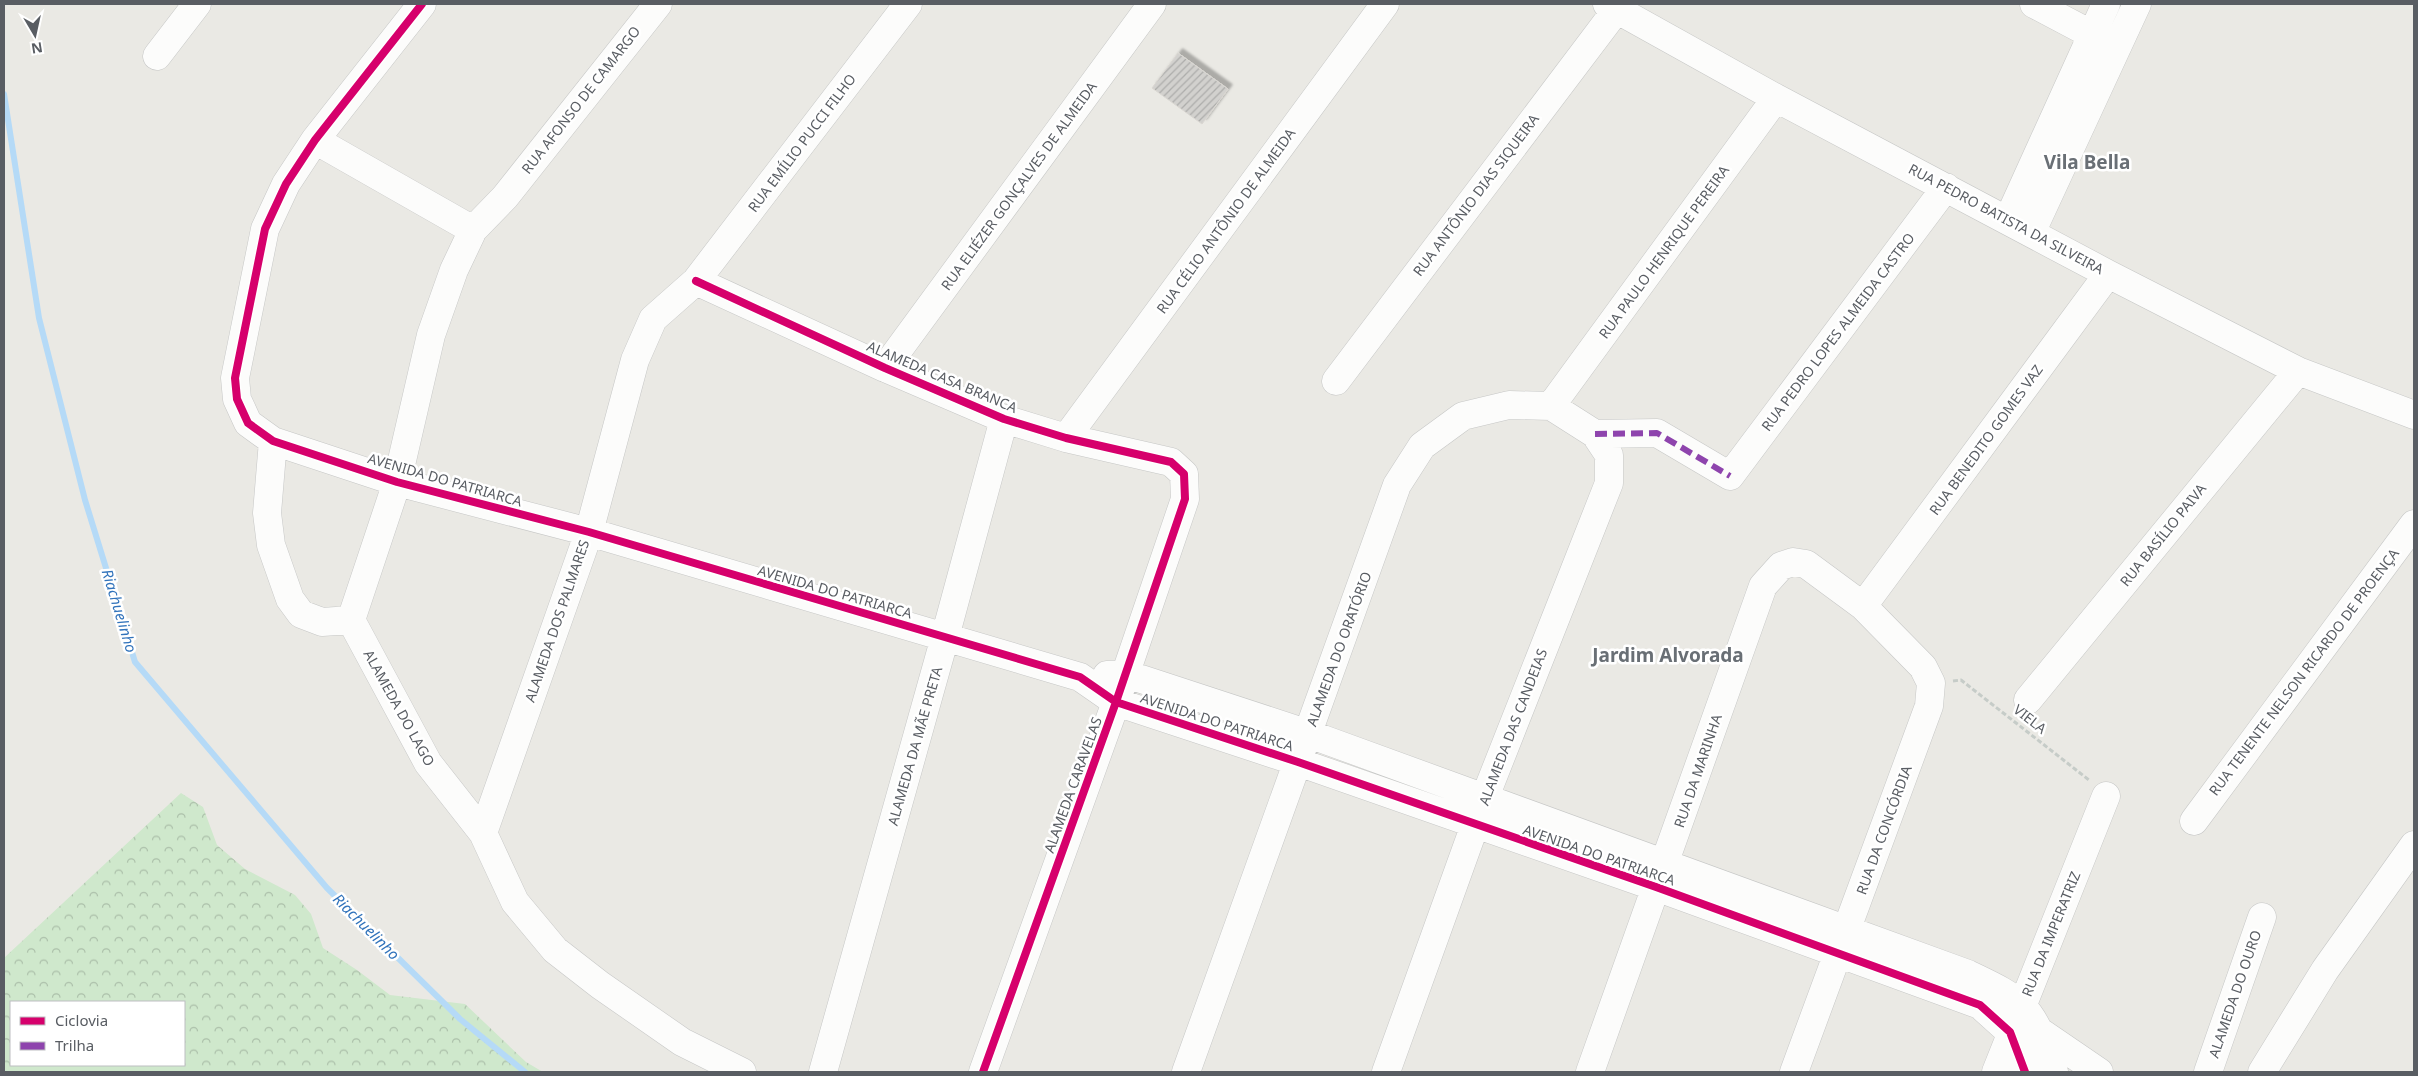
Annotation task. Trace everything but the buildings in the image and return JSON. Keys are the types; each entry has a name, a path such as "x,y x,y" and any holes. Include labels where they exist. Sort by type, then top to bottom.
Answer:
{"street":[{"path":"157,56 197,4"},
{"path":"422,4 315,140 473,230"},
{"name":"RUA AFONSO DE CAMARGO","path":"351,620 397,482 431,335 454,270 473,230 505,197 658,4"},
{"name":"RUA EMÍLIO PUCCI FILHO","path":"696,281 906,4"},
{"name":"RUA ELIÉZER GONÇALVES DE ALMEIDA","path":"885,368 1152,4"},
{"name":"RUA CÉLIO ANTÔNIO DE ALMEIDA","path":"1066,438 1386,4"},
{"path":"2034,4 2117,48"},
{"path":"2019,226 2092,34 2106,4"},
{"path":"2019,226 2117,48 2137,4"},
{"name":"RUA PEDRO BATISTA DA SILVEIRA","path":"1612,6 1776,98 2108,274 2298,371 2414,415"},
{"name":"RUA ANTÔNIO DIAS SIQUEIRA","path":"1336,381 1612,6"},
{"name":"RUA PAULO HENRIQUE PEREIRA","path":"1551,406 1776,98"},
{"name":"AVENIDA DO PATRIARCA","path":"315,140 286,184 265,229 235,378 237,399 248,422 273,441 397,482 589,532 1080,677 1116,702 1298,762 1475,825 1661,875"},
{"name":"RUA PEDRO LOPES ALMEIDA CASTRO","path":"1595,434 1657,433 1730,476 1946,187"},
{"name":"RUA BENEDITO GOMES VAZ","path":"1863,606 2108,274"},
{"name":"ALAMEDA CASA BRANCA","path":"696,281 885,368 1004,419 1066,438 1171,462 1184,474"},
{"name":"ALAMEDA DOS PALMARES","path":"483,833 589,532 634,360 654,319 696,281"},
{"name":"RUA BASÍLIO PAIVA","path":"2028,700 2298,371"},
{"name":"ALAMEDA DO ORATÓRIO","path":"1186,1072 1397,485 1422,446 1463,416 1509,405 1551,406"},
{"name":"ALAMEDA DAS CANDEIAS","path":"1386,1072 1485,797 1609,483 1609,455 1595,434 1551,406"},
{"name":"ALAMEDA DA MÃE PRETA","path":"823,1072 1004,419"},
{"path":"273,441 267,513 271,545 290,599 301,614 322,622 351,620"},
{"name":"ALAMEDA CARAVELAS","path":"983,1072 1126,674 1185,499 1184,474"},
{"name":"RUA TENENTE NELSON RICARDO DE PROENÇA","path":"2194,821 2414,524"},
{"name":"RUA DA MARINHA","path":"1590,1072 1763,586 1781,566 1793,562 1806,564 1863,606"},
{"path":"1863,606 1923,667 1931,683"},
{"name":"ALAMEDA DO LAGO","path":"351,620 428,763 483,833 515,902 555,950 600,985 682,1042 742,1072"},
{"name":"AVENIDA DO PATRIARCA","path":"1080,677 1126,674 1309,734 1485,797 1661,875 1844,942 1980,1005 2022,1036 2054,1072"},
{"name":"RUA DA CONCÓRDIA","path":"1794,1072 1844,942 1930,706 1931,683"},
{"name":"RUA DA IMPERATRIZ","path":"1996,1072 2022,1036 2022,1006 2106,796"},
{"path":"2262,1072 2326,970 2414,845"},
{"name":"ALAMEDA DO OURO","path":"2208,1072 2262,917"},
{"name":"AVENIDA DO PATRIARCA","path":"1844,942 1968,974 2004,993 2022,1006"},
{"path":"2022,1036 2025,1072"},
{"path":"2022,1036 2098,1072"}],"green space":[{"path":"181,793 203,807 217,845 245,869 295,895 311,914 323,948 357,970 390,995 465,1004 526,1062 543,1072 4,1072 4,958"}],"waterway":[{"name":"Riachuelinho","path":"4,94 39,318 85,500 135,662 327,888 460,1019 525,1072"}],"marked path":[{"path":"1595,434 1657,433 1730,476"}],"cycle path":[{"path":"422,4 315,140 286,184 265,229 235,378 237,399 248,423 273,441 397,482 589,532 1080,677 1116,702 1298,762 1656,887 1980,1005 2010,1032 2025,1072"},
{"path":"696,281 885,368 1004,419 1066,438 1171,462 1184,474 1185,499 1116,702 983,1072"}],"district":[{"name":"Vila Bella","path":"2087,162"},
{"name":"Jardim Alvorada","path":"1668,655"}]}
